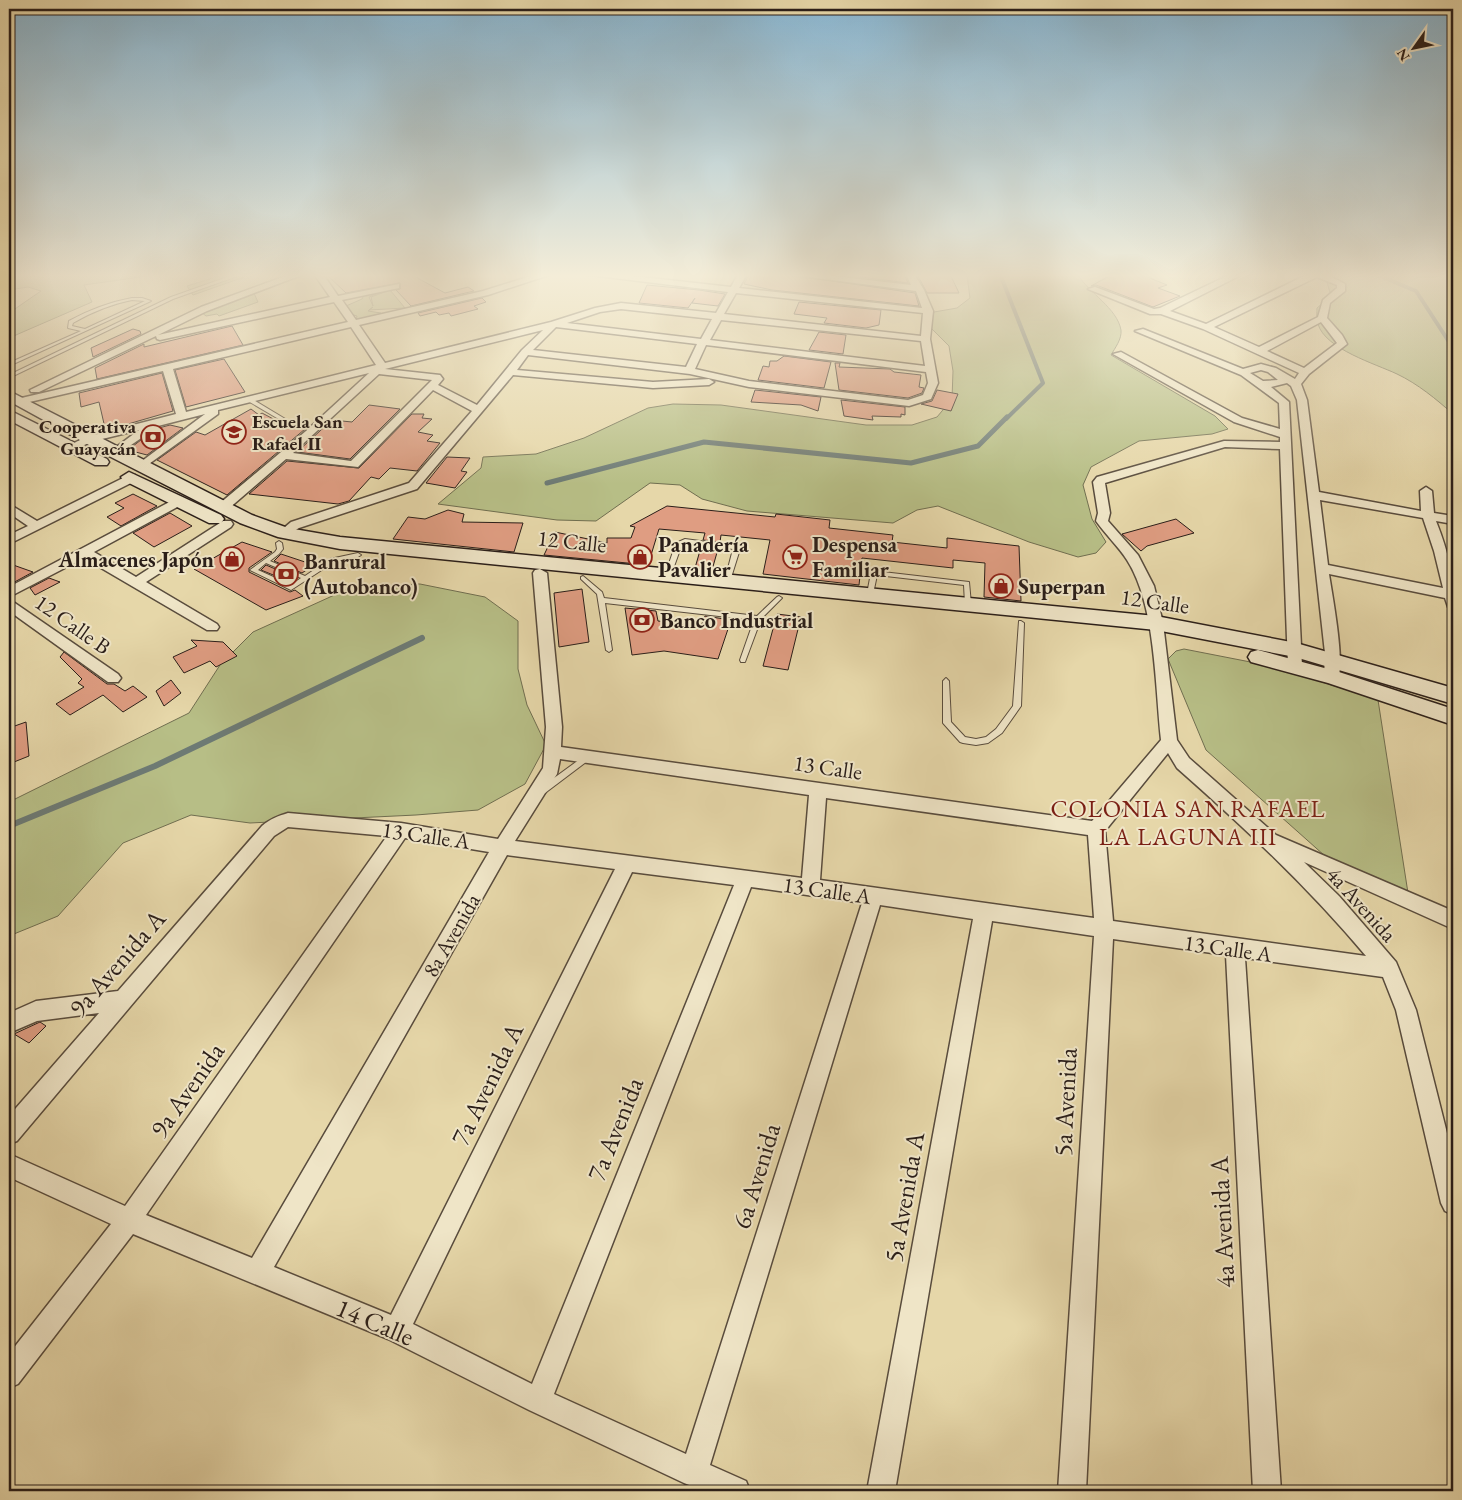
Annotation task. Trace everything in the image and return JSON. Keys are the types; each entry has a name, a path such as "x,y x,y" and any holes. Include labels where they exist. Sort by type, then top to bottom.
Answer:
{"main road":[{"name":"12 Calle","path":"13,408 90,439 115,453 177,502 225,516 318,550 1021,623 1157,631"},
{"name":"12 Calle","path":"13,408 72,447 137,472 225,516"},
{"name":"12 Calle","path":"282,538 968,604 1157,631 1221,648 1295,658 1332,669 1453,696"},
{"name":"12 Calle","path":"1332,669 1453,717"}],"street":[{"path":"13,408 132,344"},
{"path":"13,408 167,366 260,344"},
{"path":"365,344 379,368"},
{"path":"72,447 90,439 474,344"},
{"path":"282,538 294,525 408,490 440,456 533,344"},
{"path":"690,371 692,362 703,344"},
{"path":"712,344 931,370"},
{"path":"510,372 630,384 710,382 749,384 909,403 927,396 933,383 926,344"},
{"path":"1174,344 1245,373 1249,378 1259,383 1284,402 1295,658"},
{"path":"1243,344 1305,372"},
{"path":"1259,351 1272,344"},
{"path":"1296,384 1305,372 1330,355 1342,344"},
{"path":"525,352 690,371 749,384"},
{"path":"1118,354 1238,420 1287,441"},
{"path":"167,366 182,416"},
{"path":"1245,373 1248,369 1261,367 1281,375 1296,384 1302,400 1332,669"},
{"path":"379,368 436,377 436,382 478,410"},
{"path":"136,583 225,516 283,455 379,368"},
{"path":"1259,383 1278,384 1284,379 1281,375"},
{"path":"283,455 351,465 356,464 436,382"},
{"path":"9,540 137,472 220,408"},
{"path":"115,453 156,423"},
{"name":"4a Avenida","path":"1287,441 1224,444 1100,481 1104,513 1102,521 1133,558 1147,586 1157,631 1169,741 1183,763 1268,838 1332,902 1388,969 1406,1010 1452,1194"},
{"path":"1322,568 1452,598 1441,551 1428,516 1426,491"},
{"path":"1313,495 1453,520"},
{"path":"9,593 86,553 177,502"},
{"path":"9,508 37,526"},
{"path":"86,553 212,628"},
{"name":"8a Avenida","path":"256,1273 502,847 551,769 554,727 540,573"},
{"name":"12 Calle B","path":"9,604 113,678"},
{"path":"1096,829 1169,741"},
{"name":"13 Calle","path":"552,752 1096,829"},
{"path":"810,886 818,789"},
{"name":"13 Calle A","path":"268,830 288,820 401,830 502,847 810,886 1235,949 1388,969"},
{"name":"5a Avenida","path":"1072,1491 1104,930 1096,829"},
{"name":"9a Avenida A","path":"9,1133 268,830"},
{"name":"9a Avenida","path":"9,1375 129,1220 401,830"},
{"path":"1268,838 1453,920"},
{"name":"7a Avenida A","path":"398,1330 627,863"},
{"name":"7a Avenida","path":"538,1400 746,878"},
{"name":"6a Avenida","path":"694,1473 873,896"},
{"name":"5a Avenida A","path":"881,1491 984,912"},
{"name":"4a Avenida A","path":"1235,949 1267,1491"},
{"path":"9,1023 36,1011 122,1000"},
{"name":"14 Calle","path":"9,1165 129,1220 398,1330 538,1400 736,1491"}],"lane":[{"path":"9,365 54,344"},
{"path":"9,377 77,344"},
{"path":"250,400 284,420"},
{"path":"282,538 280,550 252,570 291,588 332,560 358,555"},
{"path":"668,575 679,543 686,541 735,547 737,549 728,580"},
{"path":"266,561 305,578"},
{"path":"583,578 600,594 609,650"},
{"path":"743,660 758,618 779,598"},
{"path":"601,600 758,618"},
{"path":"946,681 946,723 963,740 976,742 988,740 999,731 1017,706 1021,623"},
{"path":"535,797 588,756"}],"green space":[{"path":"947,344 1117,344 1111,355 1215,416 1228,429 1212,434 1139,441 1091,467 1083,485 1092,519 1106,542 1096,553 1078,557 1029,542 938,506 917,510 893,523 747,511 702,499 680,485 650,483 596,521 557,520 438,504 481,468 483,457 536,454 584,438 648,408 673,404 721,405 866,425 912,425 937,417 952,399 953,371 949,346"},
{"path":"1335,344 1453,344 1453,414 1412,382 1352,355"},
{"path":"420,584 485,597 518,621 518,669 527,705 546,745 525,784 478,810 250,823 191,815 123,843 58,916 9,936 9,802 189,713 220,665 253,632 352,587"},
{"path":"1184,649 1276,667 1378,700 1408,893 1325,856 1206,750 1168,659 1176,651"}],"building":[{"path":"100,344 120,344 93,357 91,348"},
{"path":"144,344 144,347 157,344 243,345 97,379 95,368"},
{"path":"812,344 845,344 843,354 809,350"},
{"path":"784,356 831,362 824,388 758,380 763,366 769,367 770,361 777,361"},
{"path":"224,359 245,392 186,407 175,370"},
{"path":"835,363 840,363 839,367 890,369 894,372 921,375 919,387 924,388 922,393 908,398 839,390"},
{"path":"162,373 173,411 128,424 105,428 99,402 81,407 79,393"},
{"path":"755,390 821,397 818,411 801,405 751,402"},
{"path":"937,390 958,394 951,411 921,404 932,401"},
{"path":"841,400 905,407 905,415 901,414 901,417 872,416 873,420 844,416"},
{"path":"369,405 400,409 350,459 297,452 332,420 352,422"},
{"path":"251,409 259,415 262,413 281,423 305,429 227,495 157,460 196,432 205,435"},
{"path":"412,414 424,414 422,418 432,419 418,432 433,435 427,441 440,443 417,471 390,468 379,479 371,477 349,501 338,504 249,494 287,461 359,468"},
{"name":"Cooperativa Guayacán","path":"170,425 183,428 147,455 128,450 155,429"},
{"path":"447,457 470,458 461,471 467,472 455,488 426,483"},
{"path":"133,494 157,506 121,526 107,517 124,508 115,503"},
{"path":"667,506 775,517 776,514 830,520 829,528 893,535 892,542 947,548 947,538 1019,546 1021,601 984,597 985,563 953,560 953,568 862,558 859,585 763,574 770,540 721,535 720,542 703,540 705,533 659,529 648,565 544,555 555,532 607,543 607,538 631,538 635,527 630,526"},
{"path":"448,510 464,514 462,522 523,523 514,552 393,539 408,517 425,519"},
{"path":"170,513 192,526 154,547 133,533"},
{"path":"1176,519 1194,533 1147,546 1141,551 1122,534"},
{"path":"242,542 272,552 249,568 249,572 290,592 295,590 303,596 266,610 194,569"},
{"path":"701,547 718,549 712,570 695,568"},
{"path":"281,554 314,565 302,573 274,561"},
{"path":"9,563 33,572 9,585 9,570 12,568"},
{"path":"266,565 294,577 288,581 261,570"},
{"path":"49,578 60,582 35,595 30,588"},
{"path":"582,589 589,642 559,647 554,593"},
{"path":"625,608 656,611 658,621 701,626 705,616 731,620 718,659 664,651 632,655"},
{"path":"777,614 801,617 788,670 763,666"},
{"path":"191,640 223,642 237,656 216,667 210,661 184,673 173,657 197,646"},
{"path":"64,652 107,684 114,684 125,691 133,686 147,697 123,712 103,695 70,715 56,704 84,687 78,683 82,679 60,657"},
{"path":"171,680 181,693 164,706 156,691"},
{"path":"26,722 29,756 9,764 9,728"},
{"path":"40,1022 46,1026 29,1043 14,1034"}],"waterway":[{"path":"1006,419 1043,383 1028,344"},
{"path":"1450,344 1453,348"},
{"path":"547,483 704,442 911,463 978,446 1007,417"},
{"path":"9,826 155,766 422,638"}],"place":[{"name":"Escuela San Rafael II","path":"234,432"},
{"name":"Cooperativa Guayacán","path":"153,437"},
{"name":"Panadería Pavalier","path":"640,557"},
{"name":"Despensa Familiar","path":"795,557"},
{"name":"Almacenes Japón","path":"232,559"},
{"name":"Banrural (Autobanco)","path":"286,574"},
{"name":"Superpan","path":"1001,586"},
{"name":"Banco Industrial","path":"642,620"}],"district":[{"name":"COLONIA SAN RAFAEL LA LAGUNA III","path":"1188,823"}]}
